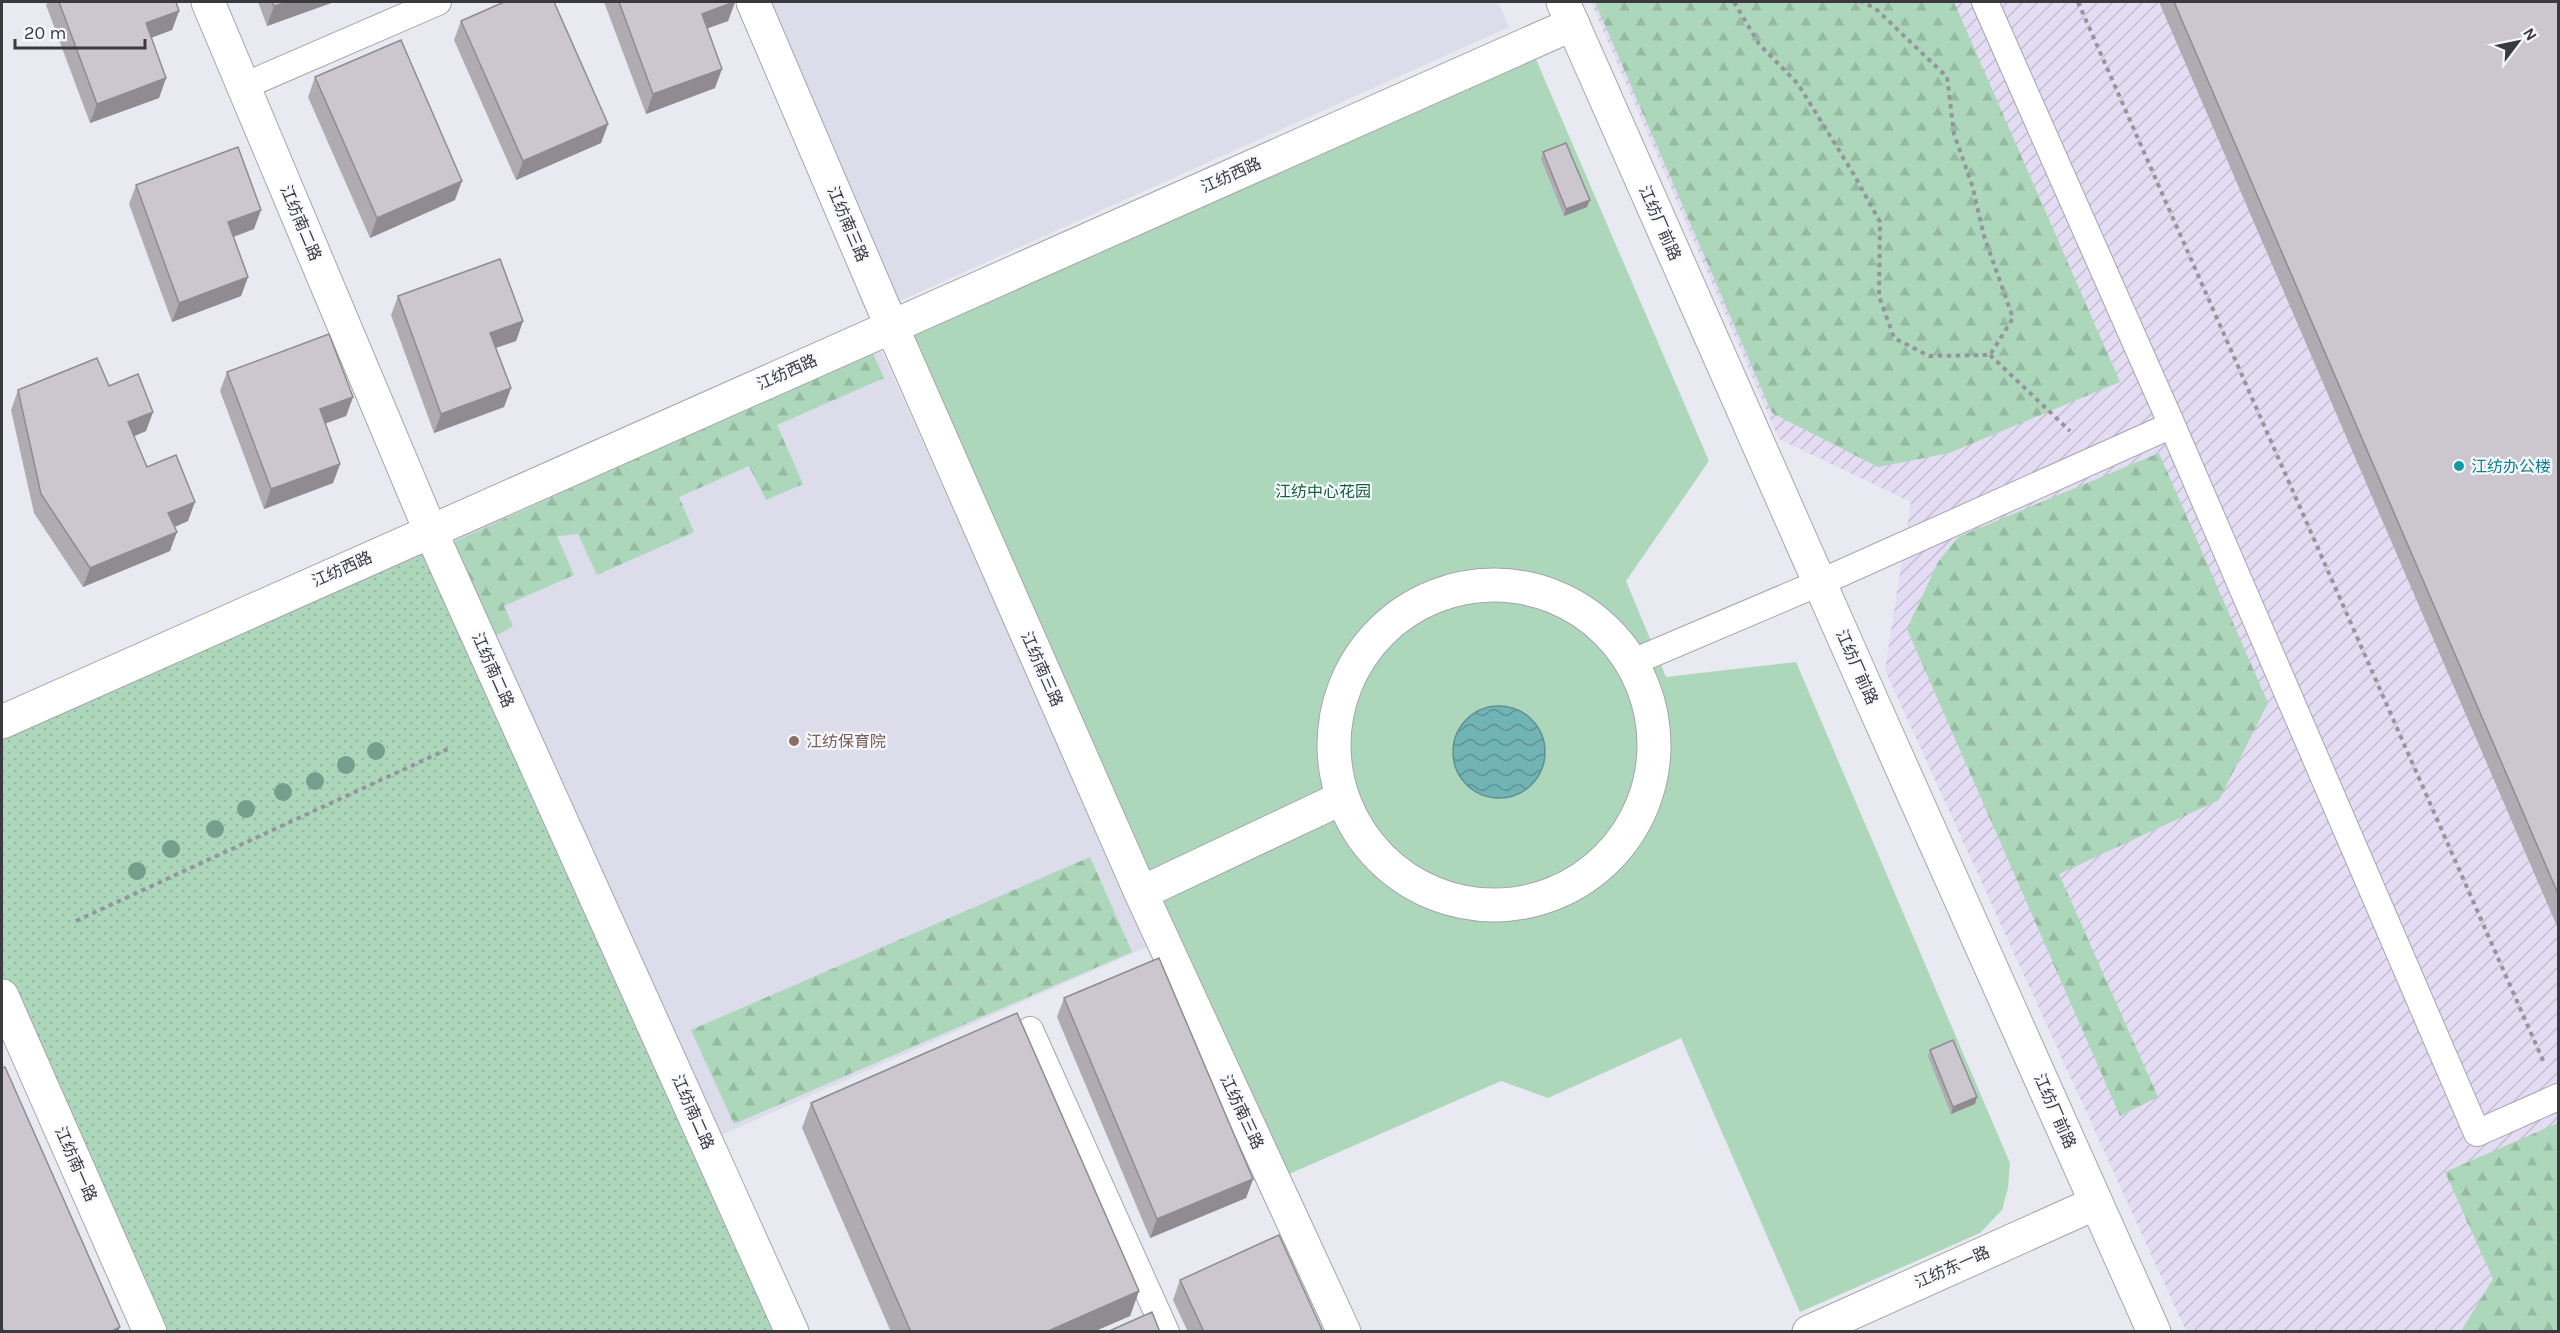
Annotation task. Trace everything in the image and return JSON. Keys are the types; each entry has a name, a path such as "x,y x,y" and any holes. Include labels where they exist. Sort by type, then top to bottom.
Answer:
{"street":[{"name":"江纺南二路","path":"208,2 430,530 792,1332"},
{"name":"江纺南三路","path":"753,2 891,325 1141,893 1344,1332"},
{"name":"江纺西路","path":"2,722 891,325 1568,13"},
{"name":"江纺厂前路","path":"1568,13 1819,583 2154,1332"},
{"path":"1502,583 1512,585 1553,595 1599,622 1633,662 1652,712 1655,766 1639,818 1608,861 1563,891 1512,906 1458,903 1409,882 1368,846 1342,798 1333,747 1341,694 1365,648 1402,611 1450,589 1502,583"},
{"path":"1141,893 1342,798"},
{"name":"江纺南一路","path":"2,996 150,1332"},
{"name":"江纺东一路","path":"1809,1332 2096,1203"}],"lane":[{"path":"244,86 438,2"},
{"path":"1985,2 2172,425 2477,1133 2554,1085"},
{"path":"1633,662 1819,583 2172,425"},
{"path":"1030,1030 1156,1326"}],"path":[{"path":"1734,2 1759,44 1798,84 1854,173 1880,222 1879,296 1894,338 1929,356 1990,355 2098,458"},
{"path":"1862,2 1875,8 1947,77 1954,134 1972,185 1984,236 2013,318 1990,355"},
{"path":"2078,2 2554,1085"},
{"path":"76,921 450,748"}],"shaded area":[{"path":"761,2 1498,2 1509,27 893,304"},
{"path":"1591,2 2558,2 2558,1331 2186,1331 1885,670 1911,502 1779,439"},
{"name":"江纺保育院","path":"878,343 1149,946 710,1140 440,536"}],"green space":[{"path":"1595,2 1954,2 2120,382 1949,453 1878,467 1772,413"},
{"name":"江纺中心花园","path":"1532,50 1709,461 1626,581 1666,677 1796,662 2010,1163 2008,1188 2002,1210 1980,1233 1800,1312 1681,1038 1548,1098 1501,1081 1280,1178 907,333"},
{"path":"872,351 884,378 777,425 803,484 766,500 749,466 679,497 694,532 597,575 578,534 557,536 574,575 504,606 513,626 492,638 449,544"},
{"path":"2159,453 2268,703 2219,800 2059,874 2158,1097 2120,1116 1907,629 1938,562 1958,537"},
{"path":"430,530 787,1331 163,1331 2,986 2,722"},
{"path":"1090,857 1132,952 734,1124 691,1030"},
{"path":"2558,1123 2558,1331 2461,1331 2493,1279 2445,1172"}],"water":[{"path":"1499,706 1516,710 1531,720 1541,735 1545,752 1541,769 1531,784 1516,794 1499,798 1482,794 1467,784 1457,769 1453,752 1457,735 1467,720 1482,710"}],"building":[{"path":"59,2 176,2 179,11 146,23 166,78 97,104"},
{"path":"272,2 288,2 274,6"},
{"path":"504,2 554,2 608,124 523,161 461,21"},
{"path":"619,2 734,2 702,14 722,69 653,94"},
{"name":"江纺办公楼","path":"2174,2 2559,2 2559,896"},
{"path":"401,40 462,181 377,218 315,77"},
{"path":"1566,143 1590,200 1566,209 1543,152"},
{"path":"238,147 261,210 228,222 248,277 179,303 136,185"},
{"path":"500,259 523,321 490,333 511,388 441,414 398,296"},
{"path":"329,334 353,397 320,409 340,464 271,489 227,372"},
{"path":"97,358 109,386 138,374 153,412 128,422 147,467 176,455 195,502 168,513 177,532 90,568 41,494 18,390"},
{"path":"1159,958 1253,1179 1157,1219 1064,998"},
{"path":"1017,1013 1139,1291 1046,1332 911,1332 811,1103"},
{"path":"1953,1040 1977,1097 1953,1107 1930,1050"},
{"path":"5,1067 120,1327 110,1332 4,1332 2,1327 2,1068"},
{"path":"1279,1235 1323,1332 1204,1332 1180,1280"},
{"path":"1152,1312 1160,1332 1107,1332"}],"place":[{"name":"江纺办公楼","path":"2459,466"},
{"name":"江纺保育院","path":"794,741"}]}
